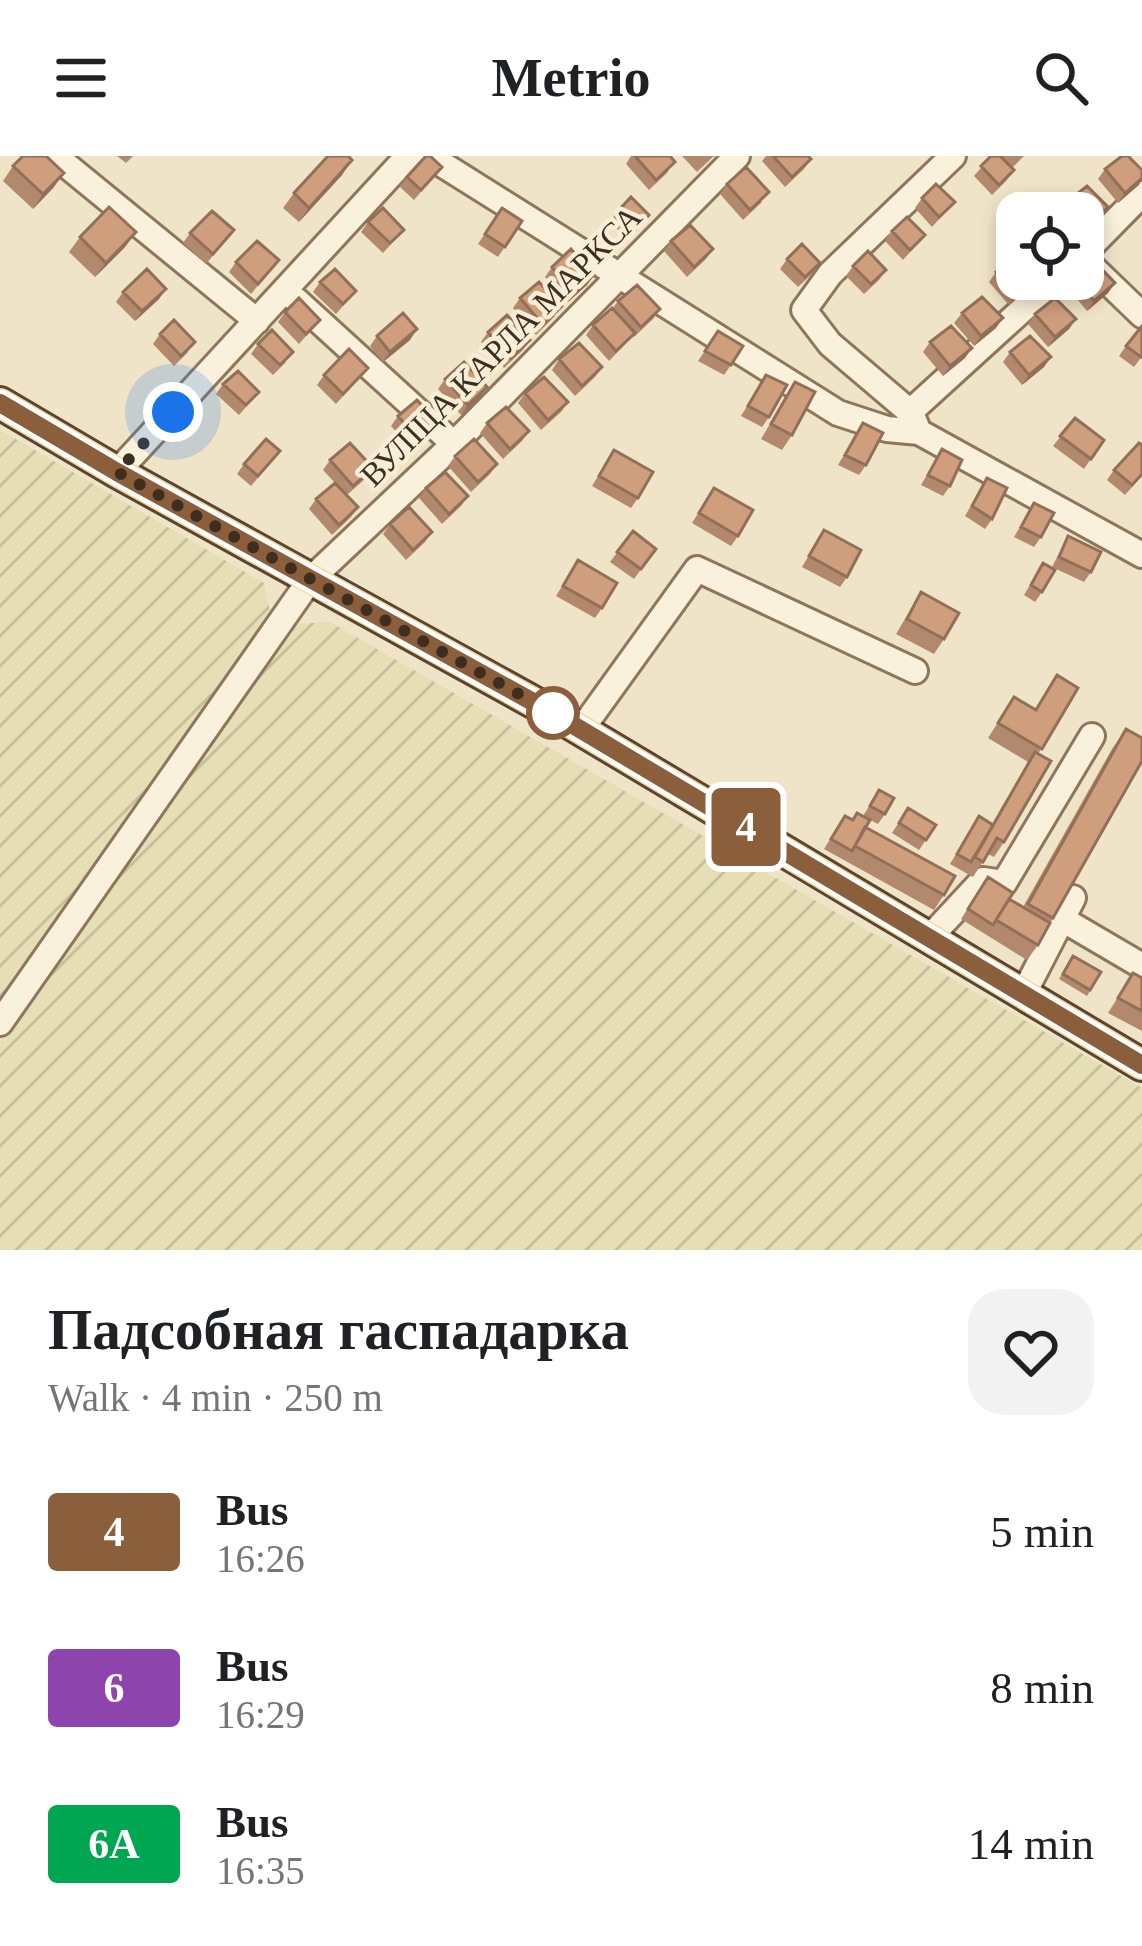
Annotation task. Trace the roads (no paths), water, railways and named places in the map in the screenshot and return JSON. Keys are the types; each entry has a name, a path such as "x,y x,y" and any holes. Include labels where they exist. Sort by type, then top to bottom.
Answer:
{"main road":[{"path":"0,403 310,580 939,926 1023,995 1142,1065"}],"street":[{"path":"55,156 257,321"},
{"path":"117,472 408,156"},
{"path":"429,156 838,412 886,430 915,422 1035,300"},
{"name":"ВУЛІЦА КАРЛА МАРКСА","path":"0,1023 310,580 454,444 737,156"},
{"path":"953,156 830,274 804,310 830,344 915,422 1142,555"},
{"path":"1104,234 1142,194"},
{"path":"1104,277 1142,315"},
{"path":"285,290 454,444"},
{"path":"581,730 697,568 915,671"},
{"path":"939,926 982,880 1004,883 1092,736"},
{"path":"939,926 951,878"},
{"path":"1023,995 1067,909 1142,966"}]}
